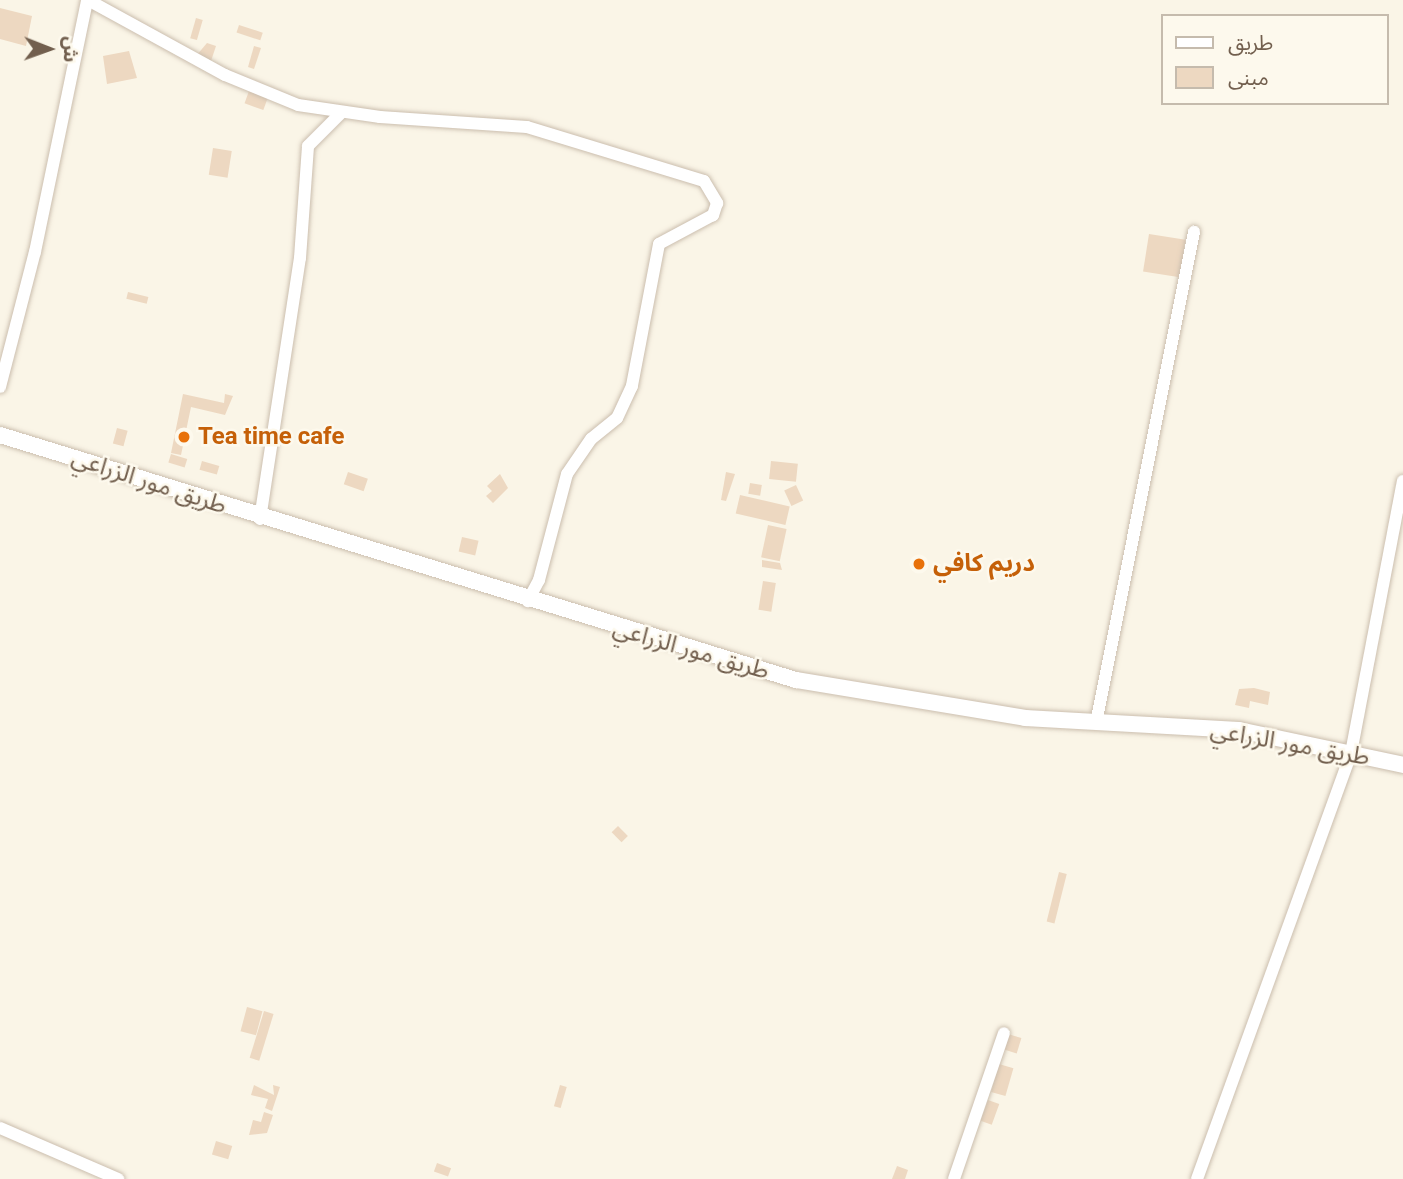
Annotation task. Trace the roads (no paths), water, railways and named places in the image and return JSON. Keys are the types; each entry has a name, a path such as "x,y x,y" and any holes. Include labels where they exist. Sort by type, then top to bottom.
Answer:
{"street":[{"path":"0,387 35,252 88,0 235,80 298,105 341,113 527,127 704,181 717,203 713,215 659,244 632,386 617,418 591,439 567,474 539,580 528,601"},
{"path":"260,519 300,258 308,146 341,113"},
{"path":"1097,723 1194,232"},
{"name":"طريق مور الزراعي","path":"0,435 260,519 796,680 966,711 1097,723 1239,730 1403,765"},
{"path":"1197,1179 1350,753 1403,481"},
{"path":"954,1179 1004,1033"},
{"path":"0,1128 118,1179"}],"place":[{"name":"Tea time cafe","path":"184,437"},
{"name":"دريم كافي","path":"919,564"}]}
